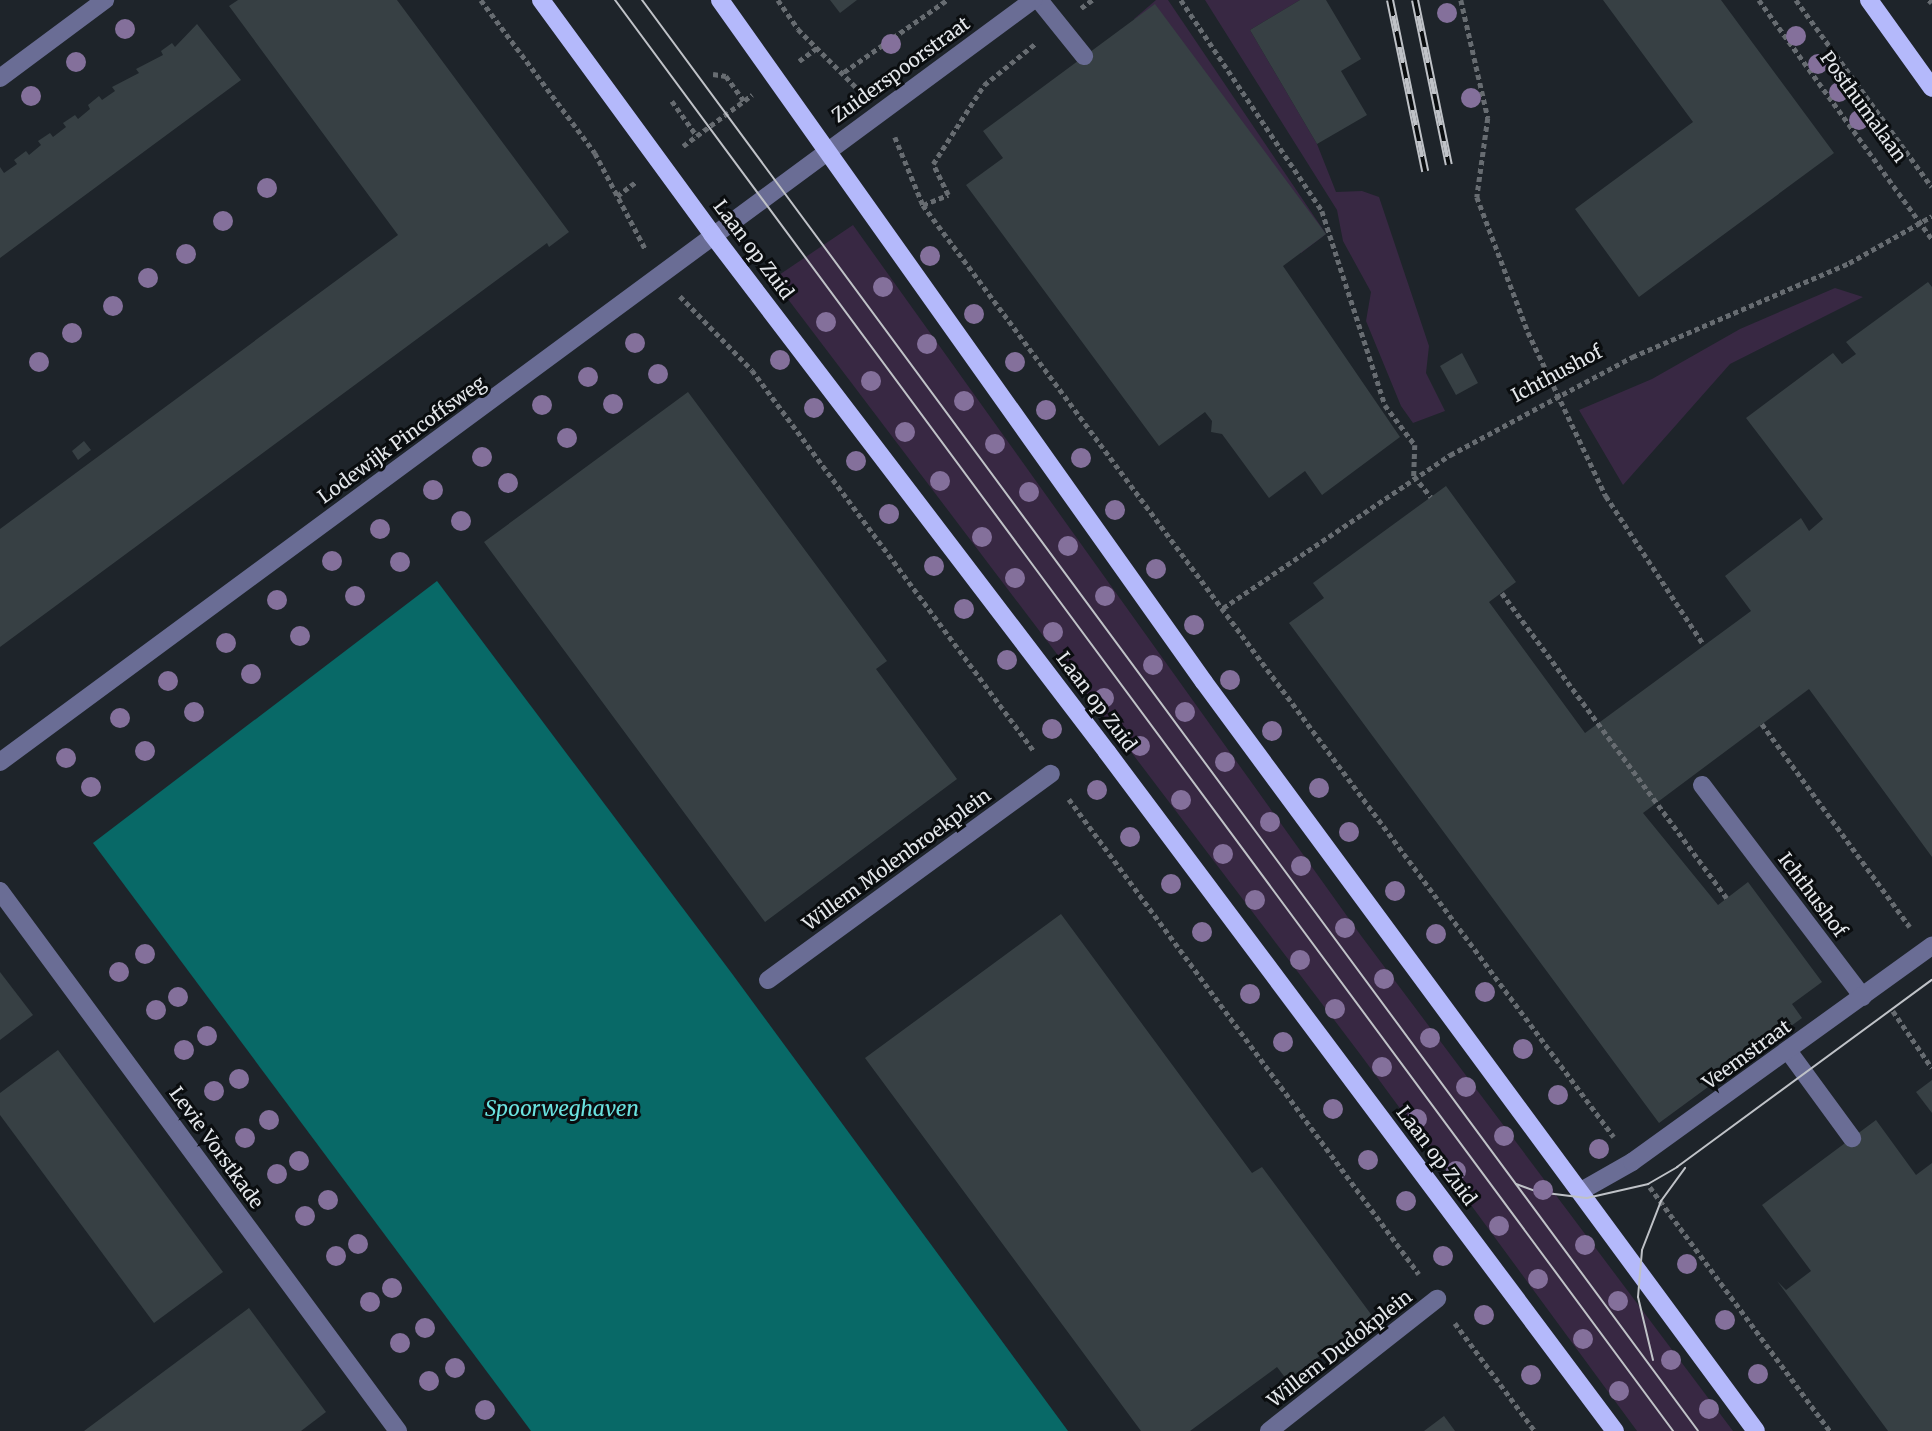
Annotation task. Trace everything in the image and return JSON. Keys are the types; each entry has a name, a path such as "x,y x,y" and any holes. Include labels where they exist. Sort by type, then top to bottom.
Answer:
{"main road":[{"name":"Laan op Zuid","path":"541,0 663,161 712,234 1107,752 1615,1431"},
{"path":"720,0 1204,682 1756,1431"},
{"path":"1869,0 1932,88"}],"street":[{"path":"0,78 105,0"},
{"name":"Zuiderspoorstraat","path":"827,150 1033,0"},
{"path":"1039,0 1084,56"},
{"name":"Lodewijk Pincoffsweg","path":"0,762 615,311 661,272 827,150"},
{"name":"Willem Molenbroekplein","path":"768,980 1051,775"},
{"name":"Ichthushof","path":"1702,785 1869,993"},
{"name":"Levie Vorstkade","path":"0,891 398,1431"},
{"name":"Veemstraat","path":"1581,1191 1632,1161 1789,1052 1930,948"},
{"path":"1789,1052 1852,1138"},
{"name":"Willem Dudokplein","path":"1269,1431 1437,1299"}],"path":[{"path":"481,0 595,153 661,272 752,370 1535,1431"},
{"path":"778,0 878,113 898,141 923,205 1830,1431"},
{"path":"844,72 947,0"},
{"path":"923,205 948,195 933,164 984,85 1092,0"},
{"path":"1181,0 1322,212 1385,405 1415,445 1414,476 1431,498"},
{"path":"1461,0 1488,118 1478,197 1556,397 1606,496 1704,645"},
{"name":"Posthumalaan","path":"1759,0 1932,239"},
{"name":"Posthumalaan","path":"1796,0 1932,187"},
{"path":"617,196 818,47"},
{"path":"713,74 726,76 744,101"},
{"path":"672,101 697,136"},
{"name":"Ichthushof","path":"1223,608 1414,476 1556,397 1632,357 1849,263 1932,216"},
{"path":"1502,593 1727,898"},
{"path":"1762,724 1930,948"},
{"path":"1869,993 1932,1068"}],"shaded area":[{"path":"1156,0 1168,0 1326,234 1301,253 1134,19"},
{"path":"1205,0 1300,0 1250,30 1317,144 1336,192 1362,191 1379,197 1429,346 1426,373 1445,411 1413,423 1401,406 1366,321 1371,292 1343,241 1337,210"},
{"path":"853,225 1362,937 1733,1431 1637,1431 1360,1054 775,282 776,277"},
{"path":"1835,288 1863,297 1730,364 1623,485 1579,410 1652,379 1740,329"}],"water":[{"name":"Spoorweghaven","path":"437,581 733,975 1068,1431 531,1431 93,843"}],"building":[{"path":"238,0 397,0 569,232 549,247 547,243 0,647 0,529 398,235 229,6"},
{"path":"830,0 857,0 840,13"},
{"path":"1300,0 1326,0 1361,59 1341,71 1367,115 1317,144 1250,30"},
{"path":"1603,0 1721,0 1834,153 1639,297 1575,209 1693,122"},
{"path":"1155,4 1326,234 1283,266 1400,437 1322,495 1305,471 1269,498 1222,434 1211,432 1212,421 1205,412 1159,446 966,185 1003,158 983,131"},
{"path":"197,24 241,80 0,258 0,167 4,173 17,164 14,160 26,151 29,155 41,145 38,141 50,133 53,137 66,127 63,123 75,115 78,119 90,109 88,105 99,96 102,100 115,91 112,87 139,73 136,69 163,55 161,51 172,43 175,47"},
{"path":"1928,282 1932,287 1932,857 1809,689 1643,813 1718,905 1748,882 1822,982 1792,1004 1802,1018 1659,1123 1289,623 1324,598 1313,583 1446,486 1516,582 1489,602 1585,733 1751,611 1725,576 1801,518 1809,531 1823,519 1746,418 1833,353 1842,364 1856,354 1846,342"},
{"path":"1462,353 1478,383 1456,395 1440,366"},
{"path":"688,392 887,661 876,669 957,779 765,922 484,542"},
{"path":"84,441 91,450 78,460 72,451"},
{"path":"1061,914 1252,1173 1262,1167 1373,1317 1287,1380 1277,1367 1190,1431 1141,1431 865,1058"},
{"path":"0,972 33,1015 0,1040"},
{"path":"58,1050 223,1272 154,1323 0,1115 0,1093"},
{"path":"1932,1080 1932,1113 1916,1092"},
{"path":"1876,1120 1916,1175 1932,1163 1932,1431 1888,1431 1777,1281 1786,1290 1811,1271 1762,1205"},
{"path":"249,1308 326,1412 301,1431 84,1431"},
{"path":"1444,1416 1455,1431 1424,1431"}],"tram line":[{"path":"615,0 1673,1431"},
{"path":"642,0 1698,1431"},
{"path":"1516,1184 1538,1192 1587,1198 1648,1184 1677,1167 1932,980"},
{"path":"1653,1360 1638,1297 1642,1250 1661,1201 1685,1168"}],"railway":[{"path":"1390,0 1425,171"},
{"path":"1415,0 1449,165"}]}
